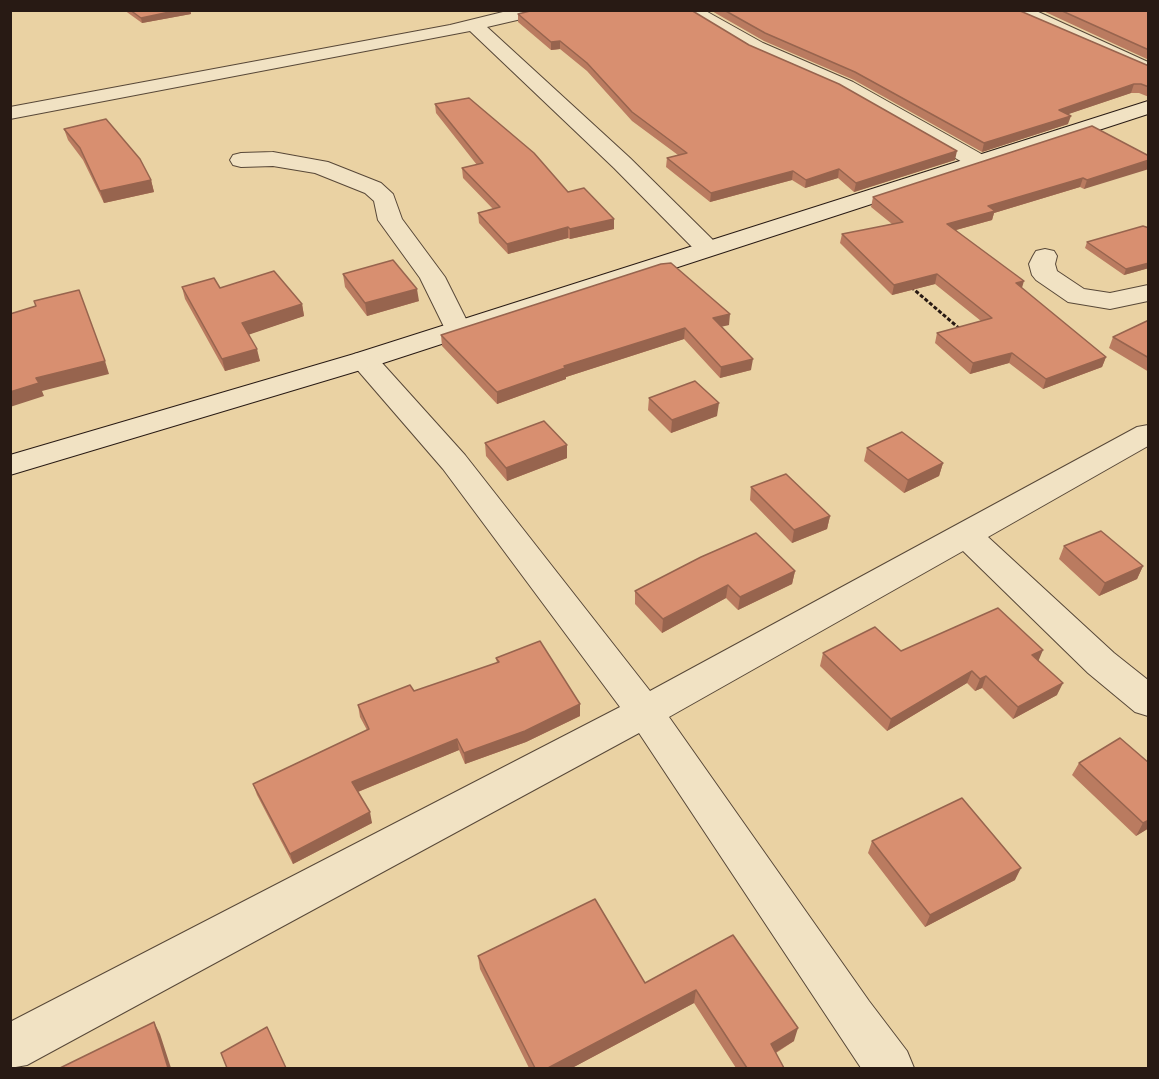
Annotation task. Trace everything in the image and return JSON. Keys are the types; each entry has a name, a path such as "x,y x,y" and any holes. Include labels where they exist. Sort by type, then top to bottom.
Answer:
{"street":[{"path":"10,113 474,25 537,10"},
{"path":"690,10 748,43 846,86 976,161"},
{"path":"1018,10 1149,69"},
{"path":"474,25 584,126 707,248"},
{"path":"10,465 364,360 1149,107"},
{"path":"241,160 273,159 320,167 373,188 385,199 390,220 432,278 458,329"},
{"path":"1045,256 1042,264 1045,275 1087,300 1110,301 1149,293"},
{"path":"364,360 454,462 645,712 852,1017 890,1068"},
{"path":"10,1048 645,712 1149,434"},
{"path":"965,534 1101,663 1149,701"}],"path":[{"path":"907,283 962,330"}],"building":[{"path":"130,10 179,10 141,18"},
{"path":"534,10 691,10 749,45 839,84 957,151 856,183 839,169 806,180 793,171 711,193 667,158 687,153 632,112 587,63 560,41 551,42 518,14"},
{"path":"724,10 1018,10 1149,66 1149,87 1134,84 1059,110 1071,116 984,143 855,72 765,33"},
{"path":"1060,10 1149,10 1149,50"},
{"path":"469,98 534,153 568,192 584,188 614,219 570,229 568,227 507,244 478,213 500,207 462,168 483,163 435,104"},
{"path":"106,119 140,159 151,180 100,191 80,148 64,129"},
{"path":"1092,126 1149,156 1149,160 1087,180 1083,178 988,206 995,211 947,224 1024,281 1016,283 1106,357 1046,379 1012,353 973,363 937,333 992,318 937,274 894,285 842,234 903,222 873,197"},
{"path":"1143,226 1149,228 1149,263 1126,269 1087,242"},
{"path":"393,260 417,289 365,303 343,274"},
{"path":"671,263 730,314 713,318 753,359 721,367 685,328 564,366 565,368 497,392 441,335 661,264"},
{"path":"274,271 302,304 242,323 257,349 222,359 182,287 214,278 220,288"},
{"path":"79,290 105,361 36,378 39,383 10,392 10,314 36,306 34,301"},
{"path":"1149,320 1149,358 1113,337"},
{"path":"695,381 719,403 672,420 649,398"},
{"path":"544,421 567,445 506,468 485,443"},
{"path":"902,432 943,463 908,480 867,448"},
{"path":"786,474 830,516 794,530 751,487"},
{"path":"1101,531 1143,566 1105,583 1064,546"},
{"path":"756,533 795,571 740,597 728,585 663,619 635,591 701,557"},
{"path":"998,608 1043,650 1032,655 1063,683 1018,707 986,676 980,679 972,671 891,719 823,653 875,627 901,651"},
{"path":"540,641 580,704 525,731 464,753 457,739 352,782 370,812 290,854 253,784 369,729 358,705 410,685 414,691 499,662 496,658"},
{"path":"1120,738 1149,763 1149,820 1143,823 1079,763"},
{"path":"962,798 1021,868 930,915 872,841"},
{"path":"595,899 645,983 733,935 798,1028 771,1044 784,1068 747,1068 696,990 548,1068 535,1068 478,956"},
{"path":"154,1022 168,1068 60,1068"},
{"path":"267,1027 286,1068 227,1068 221,1053"}]}
